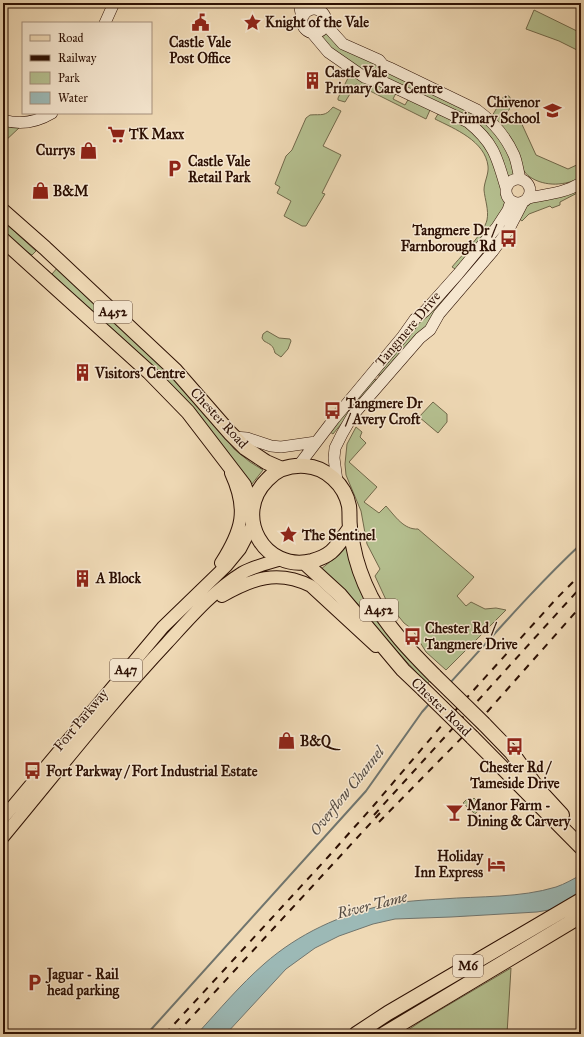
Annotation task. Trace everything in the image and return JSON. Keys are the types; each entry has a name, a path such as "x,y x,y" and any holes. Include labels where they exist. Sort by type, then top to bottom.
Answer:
{"highway":[{"name":"Chester Road","path":"3,211 45,248 175,370 234,437 254,455 282,469"},
{"name":"Chester Road","path":"3,240 149,372 188,412 244,485 252,509"},
{"name":"A452","path":"45,248 41,259 43,268 51,278 74,299 84,313"},
{"path":"292,465 299,465 320,469 337,481 344,493 348,505 350,528 340,543 330,553 305,563 293,562 274,555 263,545 252,526 252,509 255,496 262,485 275,473 282,469 292,465"},
{"name":"Chester Road","path":"350,528 354,549 371,596 387,623 407,648 512,753 554,807 581,836"},
{"name":"Chester Road","path":"305,563 340,595 404,670 581,847"},
{"name":"M6","path":"356,1034 395,1009 581,900"},
{"name":"M6","path":"384,1034 581,916"}],"main road":[{"path":"163,627 222,562 240,526 242,512 240,498 226,461"},
{"name":"Fort Parkway","path":"3,818 163,627 226,566 240,549 252,526"},
{"name":"Fort Parkway","path":"3,837 144,667 217,591 257,566 282,559"},
{"path":"186,622 215,600 240,586 266,577 282,577 301,581 311,586 333,608 404,670"}],"street":[{"path":"105,22 114,3"},
{"path":"299,3 304,27 312,33 328,52 364,77 380,81 468,122 478,131 486,140 497,158 506,188 506,195 511,201 519,204 527,196 578,185"},
{"path":"302,18 304,14 317,7 323,14 325,17 325,24 322,30 312,33"},
{"path":"325,24 343,44 379,60 383,65 476,110 487,117 504,138 514,156 520,179"},
{"path":"3,120 15,123 33,121 43,119 50,114"},
{"path":"506,188 512,181 520,179 527,182 527,196"},
{"name":"Tangmere Drive","path":"337,481 334,458 335,448 350,420 420,338 430,330 439,314 493,251 509,229 527,196"},
{"name":"Tangmere Drive","path":"299,465 415,319 425,311 458,274 497,227 508,210 511,201"},
{"path":"234,437 247,438 270,446 281,447 316,442"}],"green space":[{"path":"534,10 581,33 581,52 559,41 526,29"},
{"path":"328,30 470,109 503,140 516,174 506,179 484,132 364,72 333,51 319,36"},
{"path":"354,73 396,93 393,99 405,105 409,98 430,110 426,119 356,84 345,102 338,100 350,74"},
{"path":"504,96 509,96 513,103 506,115 520,120 536,155 568,169 581,163 581,177 562,184 549,184 536,180 526,173 510,149 492,116"},
{"path":"333,107 341,111 323,146 341,155 322,193 325,194 306,226 302,226 284,216 291,201 277,193 280,187 275,184 286,156 292,150 306,118 310,115 325,114"},
{"path":"438,114 469,127 485,144 494,161 504,196 504,208 497,223 457,270 452,267 477,238 487,220 484,190 488,166 486,157 475,143 460,132 435,119"},
{"path":"3,125 20,127 3,143"},
{"path":"581,189 581,191 560,202 560,205 552,208 550,206 529,214 522,221 518,218 527,205 533,201 573,191 575,193"},
{"path":"510,210 502,236 429,327 381,375 378,375 412,331"},
{"path":"3,221 36,251 32,255 25,251 3,231"},
{"path":"58,267 196,400 234,449 263,470 248,489 72,293 52,274"},
{"path":"267,331 279,338 290,339 291,341 288,349 281,357 275,353 270,344 262,338 263,334"},
{"path":"370,378 377,380 333,434 327,430"},
{"path":"433,402 447,414 447,422 438,433 419,417"},
{"path":"356,427 362,432 360,437 366,443 349,462 377,487 364,502 379,513 386,506 400,522 413,529 418,529 474,577 457,596 466,606 471,602 485,609 496,608 506,610 446,670 426,652 412,629 404,623 387,602 375,576 380,569 367,544 361,511 346,475 345,464 347,444"},
{"path":"346,546 356,580 367,602 432,678 427,684 385,638 358,604 321,569 336,557"},
{"path":"474,798 482,806 475,814 463,803 467,799 470,802"},
{"path":"511,968 507,1034 402,1034 423,1020"}],"water":[{"path":"581,875 581,902 555,909 537,912 395,919 373,924 339,936 315,948 286,969 226,1034 197,1034 238,989 277,953 291,943 336,920 369,909 399,903 514,895 542,891 559,886"}],"waterway":[{"name":"Overflow Channel","path":"450,683 530,595 581,544"},
{"name":"Overflow Channel","path":"147,1034 366,791 430,703"}],"railway":[{"path":"165,1034 328,857 443,724 557,598 581,574"},
{"path":"374,815 581,587"},
{"path":"379,822 488,711 581,606"},
{"path":"176,1034 380,813"}],"place":[{"name":"Castle Vale Post Office","path":"200,22"},
{"name":"Knight of the Vale","path":"252,22"},
{"name":"Castle Vale Primary Care Centre","path":"312,80"},
{"name":"Chivenor Primary School","path":"553,110"},
{"name":"TK Maxx","path":"116,134"},
{"name":"Currys","path":"88,150"},
{"name":"Castle Vale Retail Park","path":"175,169"},
{"name":"B&M","path":"40,191"},
{"name":"Tangmere Dr / Farnborough Rd","path":"509,238"},
{"name":"Visitors' Centre","path":"82,373"},
{"name":"Tangmere Dr / Avery Croft","path":"333,411"},
{"name":"The Sentinel","path":"289,535"},
{"name":"A Block","path":"83,578"},
{"name":"Chester Rd / Tangmere Drive","path":"412,636"},
{"name":"B&Q","path":"287,741"},
{"name":"Chester Rd / Tameside Drive","path":"515,747"},
{"name":"Fort Parkway / Fort Industrial Estate","path":"33,771"},
{"name":"Manor Farm - Dining & Carvery","path":"454,813"},
{"name":"Holiday Inn Express","path":"496,864"},
{"name":"Jaguar - Rail head parking","path":"34,982"}],"water label":[{"name":"River Tame","path":"372,905"}]}
